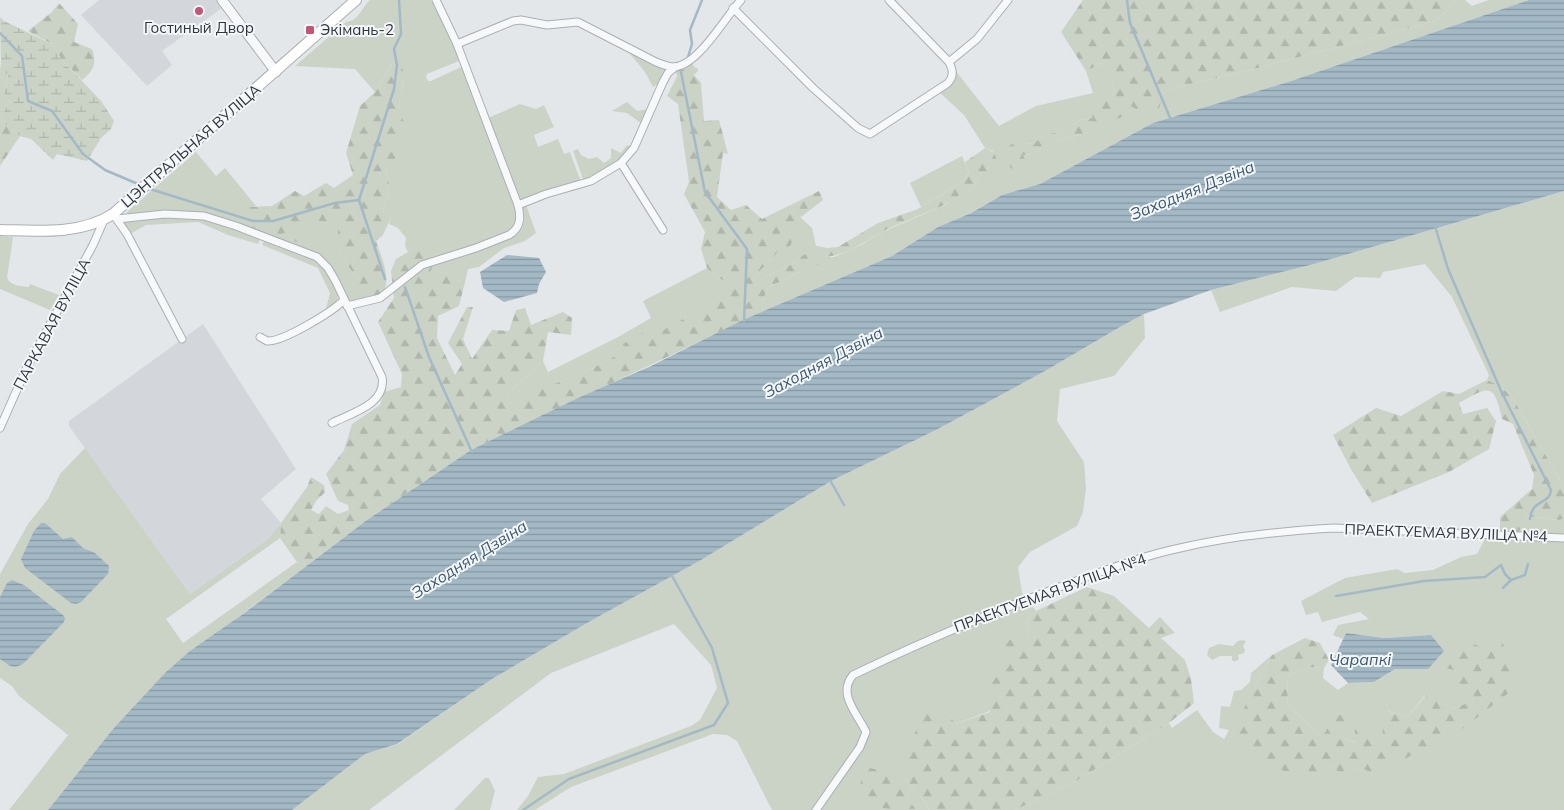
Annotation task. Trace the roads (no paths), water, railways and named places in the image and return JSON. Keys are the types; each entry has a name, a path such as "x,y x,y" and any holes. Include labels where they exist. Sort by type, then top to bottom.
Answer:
{"main road":[{"name":"ЦЭНТРАЛЬНАЯ ВУЛІЦА","path":"0,230 61,230 86,226 115,216 356,0"}],"street":[{"path":"222,0 276,72"},
{"path":"260,337 267,341 280,338 345,303 380,298 422,266 509,235 514,232 520,221 521,214 518,205 456,44 436,0"},
{"path":"456,44 513,21 521,20 547,25 578,22 656,62 675,67 681,66 694,58 741,0"},
{"path":"734,8 813,88 858,128 867,133 873,133 948,83 953,74 949,62 890,0"},
{"path":"949,62 977,39 1008,0"},
{"path":"518,205 591,180 621,163 634,148 663,82 668,73 675,67"},
{"path":"621,163 664,230"},
{"path":"182,339 115,216 193,214 236,226 317,257 328,268 382,376 382,390 375,401 332,423"},
{"name":"ПАРКАВАЯ ВУЛІЦА","path":"0,428 27,367 93,245 104,220"},
{"name":"ПРАЕКТУЕМАЯ ВУЛІЦА №4","path":"816,810 860,747 866,732 847,698 845,690 847,682 853,675 917,644 976,619 1115,566 1179,548 1240,537 1334,528 1564,538"}],"water":[{"name":"Заходняя Дзвіна","path":"1529,0 1564,0 1564,191 1314,264 1211,290 1144,314 1045,371 938,429 831,481 701,560 587,623 492,679 397,744 365,754 292,810 48,810 113,729 166,672 190,651 243,614 367,520 471,450 578,398 651,366 743,320 892,256 938,227 971,213 1002,195 1040,184 1153,123 1288,82"},
{"path":"507,255 539,258 546,272 539,284 537,293 504,302 483,288 480,272"},
{"path":"41,523 45,523 63,539 72,537 83,548 95,553 109,566 108,574 81,602 71,603 25,568 21,559 34,531"},
{"path":"12,580 24,585 65,618 64,622 24,663 14,667 0,659 0,597 7,583"},
{"name":"Чарапкі","path":"1346,633 1384,638 1431,635 1444,651 1428,669 1395,669 1374,682 1348,683 1331,665"}],"waterway":[{"path":"385,279 359,200 394,89 397,65 394,49 401,34 399,0"},
{"path":"688,57 692,44 690,30 702,0"},
{"path":"1127,0 1130,23 1171,120"},
{"path":"0,33 22,56 28,101 52,111 83,154 105,170 138,184"},
{"path":"681,72 705,192 747,249 744,321"},
{"path":"150,189 253,221 273,221 335,203 359,200"},
{"path":"1435,226 1448,269 1502,393 1551,490 1548,498 1537,505 1531,512 1530,519"},
{"path":"405,287 429,357 472,452"},
{"path":"830,480 844,505"},
{"path":"1503,588 1511,580 1525,575 1528,564"},
{"path":"1336,596 1424,581 1485,577 1501,565 1505,574 1511,580"},
{"path":"523,810 569,779 714,725 728,703 712,648 671,574"}],"place":[{"name":"Гостиный Двор","path":"199,11"},
{"name":"Экімань-2","path":"310,30"}]}
